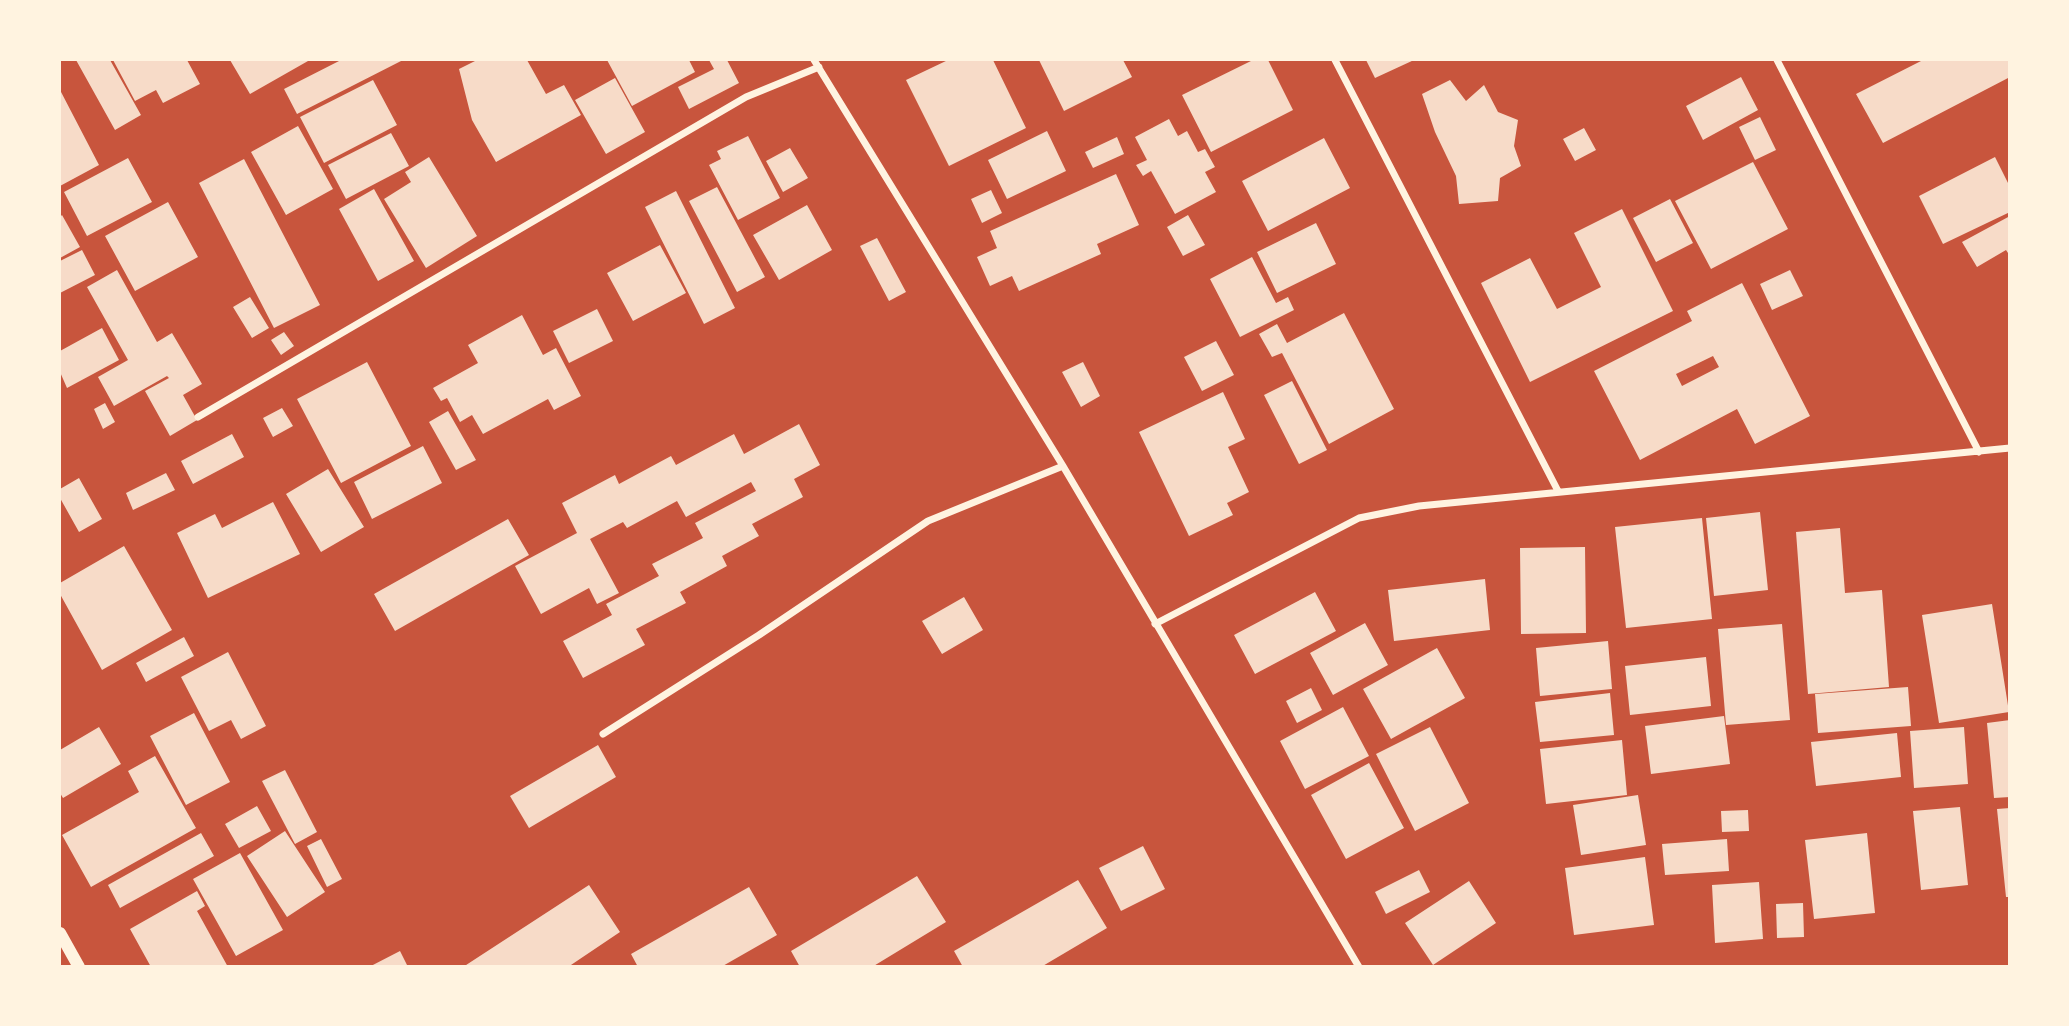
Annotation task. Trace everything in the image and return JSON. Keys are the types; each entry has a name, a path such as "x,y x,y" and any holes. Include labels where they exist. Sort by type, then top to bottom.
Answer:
{"street":[{"path":"814,60 1063,466 1359,967"},
{"path":"1335,60 1558,491"},
{"path":"1777,60 1979,452"},
{"path":"198,417 746,97 819,67"},
{"path":"1155,624 1359,518 1419,506 1558,491 2010,448"},
{"path":"603,734 760,635 928,521 1063,466"},
{"path":"60,933 79,967"}],"building":[{"path":"76,60 110,60 141,115 115,130"},
{"path":"113,60 187,60 200,84 163,103 156,90 135,101"},
{"path":"230,60 307,60 308,61 250,94"},
{"path":"341,60 403,60 297,114 284,89"},
{"path":"477,60 527,60 546,94 564,85 581,115 496,162 472,120 459,69"},
{"path":"607,60 689,60 695,72 632,106"},
{"path":"709,60 727,60 739,83 689,109 678,87 714,69"},
{"path":"948,60 993,60 1026,128 949,166 906,80"},
{"path":"1039,60 1123,60 1132,77 1064,111"},
{"path":"1253,60 1268,60 1293,110 1211,152 1182,95"},
{"path":"1366,60 1414,60 1375,78"},
{"path":"1923,60 2010,60 2010,77 1883,143 1856,94"},
{"path":"1741,77 1758,110 1703,140 1686,106"},
{"path":"615,78 645,132 606,154 575,100"},
{"path":"373,80 397,125 324,163 300,117"},
{"path":"1450,80 1466,101 1484,85 1498,112 1518,120 1514,146 1521,166 1500,178 1498,201 1459,204 1456,176 1435,132 1422,94"},
{"path":"60,90 99,165 60,186"},
{"path":"1760,117 1776,150 1755,160 1739,127"},
{"path":"1169,119 1178,136 1187,131 1198,152 1205,149 1215,167 1205,172 1216,192 1175,214 1151,171 1143,176 1136,165 1147,160 1135,137"},
{"path":"298,126 333,189 286,215 251,152"},
{"path":"1584,128 1596,150 1575,161 1563,139"},
{"path":"1047,131 1066,171 1007,199 988,160"},
{"path":"391,133 409,166 346,199 328,165"},
{"path":"748,136 780,198 738,220 709,165 721,159 717,151"},
{"path":"1117,137 1124,154 1093,168 1085,152"},
{"path":"1324,138 1350,188 1268,231 1242,181"},
{"path":"790,148 808,178 783,192 766,161"},
{"path":"429,157 477,236 426,268 384,199 411,182 405,172"},
{"path":"1995,157 2010,187 2010,212 1943,244 1919,196"},
{"path":"128,158 152,202 87,236 64,192"},
{"path":"244,159 320,305 274,328 199,183"},
{"path":"1753,162 1788,229 1711,269 1675,201"},
{"path":"1116,174 1139,225 1097,244 1101,254 1019,291 1012,276 990,286 977,257 997,248 990,231"},
{"path":"717,187 765,277 737,292 689,201"},
{"path":"374,189 414,261 378,281 339,209"},
{"path":"991,190 1002,213 982,223 971,199"},
{"path":"676,191 735,308 704,324 645,207"},
{"path":"1670,199 1693,243 1656,262 1633,218"},
{"path":"168,202 198,257 135,291 105,236"},
{"path":"807,205 832,250 779,280 753,235"},
{"path":"1622,209 1673,311 1530,382 1481,283 1530,258 1557,309 1601,287 1574,233"},
{"path":"62,215 80,247 60,258 60,217"},
{"path":"1188,215 1205,245 1183,256 1167,227"},
{"path":"2010,216 2010,256 2006,250 1977,267 1962,242"},
{"path":"1316,223 1336,264 1277,293 1257,252"},
{"path":"877,238 906,292 889,301 860,246"},
{"path":"660,245 686,293 633,321 607,273"},
{"path":"82,250 95,275 60,293 60,261"},
{"path":"1252,257 1276,303 1288,297 1294,310 1240,337 1210,279"},
{"path":"117,270 157,342 172,333 202,384 183,395 197,420 170,436 145,391 169,378 167,376 114,406 98,377 128,360 87,287"},
{"path":"1790,270 1803,296 1772,310 1760,284"},
{"path":"1742,283 1810,416 1755,444 1737,409 1640,460 1594,371 1692,321 1687,311","holes":["1713,356 1719,367 1682,386 1676,374"]},
{"path":"250,297 269,328 252,338 233,307"},
{"path":"597,309 613,341 569,363 553,331"},
{"path":"1344,313 1394,409 1329,444 1282,353 1272,357 1259,334 1277,324 1287,343"},
{"path":"522,315 543,355 556,348 581,396 554,410 548,399 483,434 472,415 460,422 447,398 441,401 433,388 478,363 468,345"},
{"path":"102,328 119,360 67,388 60,372 60,351"},
{"path":"284,332 294,346 281,355 271,340"},
{"path":"1216,341 1234,375 1202,391 1184,357"},
{"path":"367,362 411,446 341,483 297,399"},
{"path":"1083,362 1100,396 1081,407 1062,372"},
{"path":"1292,381 1327,450 1299,464 1264,395"},
{"path":"1223,392 1245,439 1228,447 1249,492 1227,503 1233,515 1189,536 1139,432"},
{"path":"105,403 115,422 103,429 94,409"},
{"path":"282,408 293,426 273,437 263,418"},
{"path":"448,411 476,460 456,470 429,422"},
{"path":"799,424 820,465 794,479 803,497 752,524 759,536 722,556 727,566 680,592 686,603 636,629 645,645 583,678 563,641 612,615 606,604 659,576 652,564 703,538 695,523 756,491 751,482 686,517 677,501 627,528 623,522 590,539 619,593 597,604 589,588 541,614 515,566 577,533 562,503 615,475 619,484 671,456 676,465 734,434 744,454"},
{"path":"232,434 244,457 193,484 181,461"},
{"path":"423,446 442,483 372,519 354,482"},
{"path":"328,469 364,527 321,552 286,494"},
{"path":"166,473 175,490 133,510 126,493"},
{"path":"79,478 102,519 79,532 60,498 60,489"},
{"path":"273,502 300,554 208,598 177,533 215,514 222,528"},
{"path":"1760,512 1768,590 1714,596 1706,518"},
{"path":"1702,518 1712,619 1626,628 1615,527"},
{"path":"508,519 529,555 395,631 374,594"},
{"path":"1840,528 1845,593 1882,590 1889,687 1808,694 1796,532"},
{"path":"124,546 172,630 102,670 60,594 60,583"},
{"path":"1585,547 1586,633 1521,634 1520,548"},
{"path":"1485,579 1490,630 1394,641 1388,590"},
{"path":"1315,592 1336,631 1255,674 1234,635"},
{"path":"964,597 983,630 942,654 922,621"},
{"path":"1992,604 2009,712 1939,723 1922,615"},
{"path":"1365,623 1388,665 1333,695 1310,653"},
{"path":"1782,624 1790,720 1726,725 1718,629"},
{"path":"184,637 194,656 146,682 136,663"},
{"path":"1608,641 1612,689 1540,696 1536,648"},
{"path":"1437,648 1465,698 1391,739 1363,689"},
{"path":"228,652 266,726 241,739 231,720 209,731 181,677"},
{"path":"1706,657 1711,706 1630,715 1625,666"},
{"path":"1908,687 1911,726 1818,733 1815,694"},
{"path":"1311,688 1322,710 1297,723 1286,701"},
{"path":"1610,693 1614,735 1540,742 1535,702"},
{"path":"1343,707 1369,756 1305,789 1280,741"},
{"path":"194,713 230,782 186,805 150,736"},
{"path":"1724,716 1730,764 1651,774 1645,726"},
{"path":"2010,720 2010,797 1994,798 1987,723"},
{"path":"99,727 121,764 63,798 60,793 60,750"},
{"path":"1430,727 1469,803 1415,831 1376,754"},
{"path":"1964,727 1968,784 1914,788 1910,731"},
{"path":"1897,733 1901,777 1816,786 1811,742"},
{"path":"1622,740 1627,795 1546,804 1540,749"},
{"path":"598,745 616,777 529,828 510,796"},
{"path":"155,756 196,828 91,887 62,835 139,792 128,771"},
{"path":"1369,763 1404,828 1346,859 1311,795"},
{"path":"285,770 317,832 295,844 262,781"},
{"path":"1638,795 1646,845 1581,855 1573,805"},
{"path":"257,806 271,831 239,848 225,824"},
{"path":"1960,807 1968,885 1921,890 1913,811"},
{"path":"2010,808 2010,897 2006,897 1997,809"},
{"path":"1748,810 1749,831 1722,832 1721,811"},
{"path":"285,831 325,892 287,917 247,856"},
{"path":"201,833 214,856 120,908 108,885"},
{"path":"1867,833 1875,913 1814,919 1805,840"},
{"path":"321,839 342,879 327,887 307,846"},
{"path":"1727,839 1729,871 1665,875 1662,844"},
{"path":"1143,846 1165,889 1121,911 1099,868"},
{"path":"240,853 283,930 236,956 193,879"},
{"path":"1645,857 1654,925 1574,935 1565,868"},
{"path":"1419,870 1430,892 1386,914 1375,892"},
{"path":"917,876 946,922 872,967 800,967 791,951"},
{"path":"1078,880 1107,928 1041,967 963,967 954,951"},
{"path":"1469,881 1496,923 1433,965 1405,923"},
{"path":"1759,882 1763,939 1715,943 1712,885"},
{"path":"589,885 620,932 568,967 463,967"},
{"path":"749,887 777,935 721,967 638,967 631,954"},
{"path":"197,891 205,906 197,911 228,967 151,967 130,929"},
{"path":"1803,903 1804,937 1777,938 1776,904"},
{"path":"400,951 408,967 369,967"}]}
